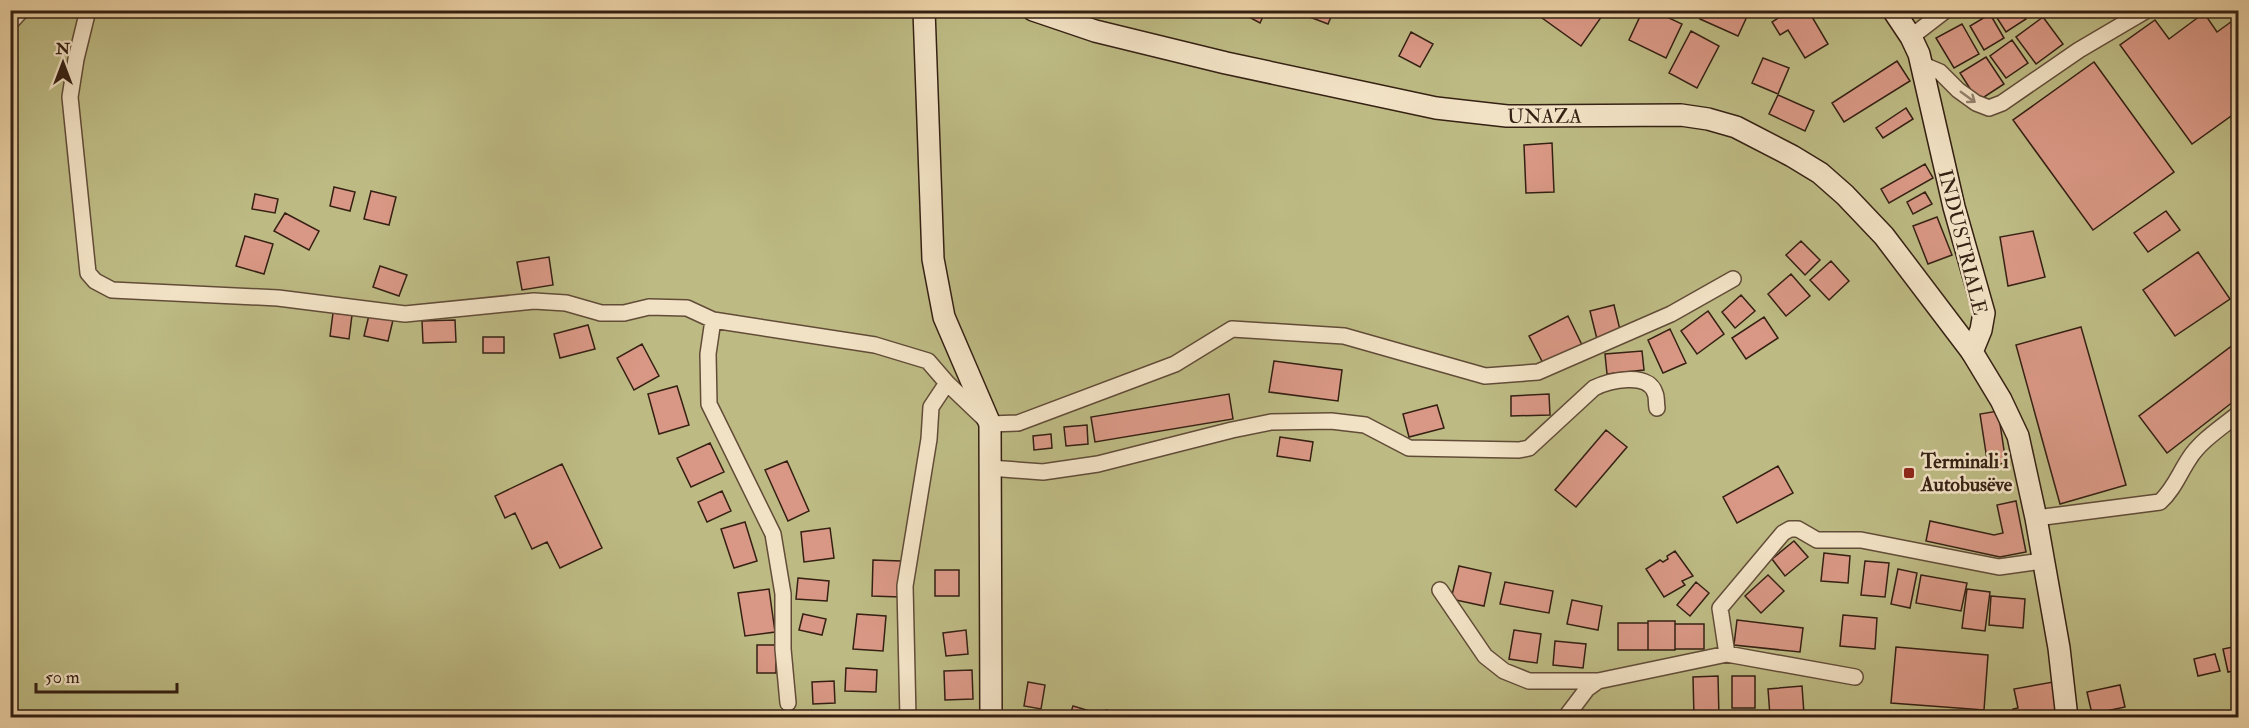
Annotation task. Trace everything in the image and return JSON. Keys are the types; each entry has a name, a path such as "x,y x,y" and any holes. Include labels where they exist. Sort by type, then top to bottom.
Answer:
{"main road":[{"path":"924,10 933,259 944,317 990,424 991,717"},
{"name":"UNAZA","path":"1032,10 1095,31 1172,50 1436,108 1507,116 1681,115 1708,119 1736,127 1820,173 1851,201 1906,262 1972,352"},
{"name":"INDUSTRIALE","path":"1893,10 1911,37 1921,64 1954,207 1984,313 1982,330 1972,352"},
{"path":"1972,352 2001,400 2018,436 2036,518 2059,648 2067,717"}],"street":[{"path":"10,23 21,10"},
{"path":"88,10 76,59 70,97 88,273 95,281 112,291 278,298 405,314 534,301 566,303 601,313 624,313 662,306 687,308 712,320 875,345 928,361 947,383 990,424 1018,423 1175,364 1232,329 1344,336 1485,376 1538,372 1671,314 1733,279"},
{"path":"1911,37 1946,10"},
{"path":"1921,64 1940,72 1976,104 1989,108 2002,103 2079,50 2147,10"},
{"path":"712,320 708,354 709,404 773,534 783,594 783,649 788,703"},
{"path":"990,468 1043,472 1098,464 1271,422 1331,421 1365,425 1409,448 1520,450 1529,448 1594,388 1622,380 1641,381 1651,386 1655,393 1657,408"},
{"path":"908,717 905,586 931,407 947,383"},
{"path":"2036,518 2160,502 2171,492 2190,457 2238,414"},
{"path":"1727,654 1720,608 1783,533 1790,529 1798,529 1816,540 1861,540 1999,567 2042,561"},
{"path":"1440,590 1485,656 1504,671 1529,681 1598,681 1727,654 1855,677"},
{"path":"1564,717 1587,689 1598,681"}],"shaded area":[{"path":"10,11 2238,11 2238,717 11,717"}],"building":[{"path":"1236,10 1266,10 1260,23"},
{"path":"1304,10 1334,10 1328,24 1302,14"},
{"path":"1531,10 1594,10 1602,16 1581,46"},
{"path":"1643,10 1652,10 1682,24 1666,58 1629,40"},
{"path":"1704,10 1750,10 1738,36 1700,19"},
{"path":"1791,10 1808,10 1828,44 1805,58 1788,30 1780,35 1772,22"},
{"path":"1992,10 2020,10 2026,19 2006,32"},
{"path":"2204,13 2217,32 2235,19 2238,24 2238,96 2235,98 2238,111 2192,144 2120,45 2155,20 2169,39"},
{"path":"1990,14 2004,38 1984,50 1970,26"},
{"path":"2043,17 2063,44 2036,64 2016,37"},
{"path":"1962,24 1979,54 1954,68 1936,38"},
{"path":"1691,31 1719,46 1697,88 1669,73"},
{"path":"1411,32 1433,44 1420,67 1399,56"},
{"path":"2012,40 2028,63 2006,78 1990,56"},
{"path":"1986,57 2004,84 1978,101 1960,73"},
{"path":"1763,58 1789,68 1778,94 1752,83"},
{"path":"1897,61 1910,81 1844,122 1832,103"},
{"path":"2094,62 2174,172 2093,230 2013,120"},
{"path":"1778,95 1814,111 1805,131 1769,114"},
{"path":"1906,108 1913,119 1883,138 1876,128"},
{"path":"1552,143 1554,192 1526,193 1524,145"},
{"path":"1925,164 1933,178 1889,203 1881,189"},
{"path":"334,187 355,192 350,211 330,206"},
{"path":"371,191 396,197 389,225 364,219"},
{"path":"1925,192 1932,204 1913,214 1907,202"},
{"path":"255,194 278,199 275,213 252,209"},
{"path":"2166,211 2180,230 2148,252 2134,233"},
{"path":"285,213 319,231 309,250 274,231"},
{"path":"1937,217 1952,255 1928,264 1913,226"},
{"path":"2033,231 2045,277 2008,286 2000,237"},
{"path":"245,236 273,244 264,274 236,266"},
{"path":"1801,241 1820,260 1805,275 1786,255"},
{"path":"2198,252 2230,299 2175,336 2143,290"},
{"path":"549,257 553,285 522,290 517,262"},
{"path":"1831,261 1849,281 1829,300 1810,280"},
{"path":"380,266 407,275 399,296 373,287"},
{"path":"1791,274 1810,296 1786,316 1768,294"},
{"path":"1741,295 1755,311 1735,328 1722,312"},
{"path":"1614,305 1621,334 1597,339 1590,311"},
{"path":"1708,311 1724,334 1697,354 1681,331"},
{"path":"333,313 352,315 349,339 330,336"},
{"path":"369,315 393,320 388,341 364,336"},
{"path":"1568,316 1582,345 1544,365 1529,336"},
{"path":"1764,317 1778,338 1746,359 1732,338"},
{"path":"455,320 456,342 423,343 422,321"},
{"path":"588,325 595,349 560,358 554,334"},
{"path":"2081,327 2126,485 2060,504 2016,345"},
{"path":"1670,329 1686,363 1663,373 1648,340"},
{"path":"483,337 504,337 504,353 483,353"},
{"path":"2237,342 2238,398 2167,453 2139,416"},
{"path":"642,344 659,376 634,390 617,358"},
{"path":"1642,351 1644,370 1607,374 1605,354"},
{"path":"1274,361 1342,370 1338,401 1269,392"},
{"path":"677,386 689,425 659,434 648,394"},
{"path":"1229,394 1233,419 1095,442 1091,417"},
{"path":"1549,394 1550,415 1511,416 1511,396"},
{"path":"1437,405 1444,428 1409,437 1403,414"},
{"path":"1998,411 2006,463 1988,466 1980,414"},
{"path":"1087,425 1088,444 1066,446 1064,427"},
{"path":"1606,430 1627,447 1576,507 1555,490"},
{"path":"1051,434 1052,448 1034,450 1033,436"},
{"path":"1280,437 1313,442 1310,461 1277,456"},
{"path":"710,443 724,472 691,487 677,458"},
{"path":"787,461 809,511 788,521 765,470"},
{"path":"562,464 602,548 560,568 547,542 532,549 515,513 505,518 495,496"},
{"path":"1778,466 1793,493 1737,523 1723,497"},
{"path":"722,491 731,511 707,522 698,502"},
{"path":"2016,501 2026,552 2000,557 1926,541 1930,521 1994,535 2003,533 1997,505"},
{"path":"745,522 757,561 734,568 721,529"},
{"path":"830,528 834,558 804,562 801,532"},
{"path":"1794,541 1808,557 1785,576 1772,559"},
{"path":"1675,551 1693,576 1682,581 1685,585 1664,597 1646,569 1660,560 1663,562 1668,559 1667,556"},
{"path":"1824,553 1850,556 1848,583 1821,581"},
{"path":"873,560 901,561 900,597 872,596"},
{"path":"1865,561 1889,563 1885,597 1861,595"},
{"path":"1459,566 1491,573 1484,606 1451,599"},
{"path":"1898,569 1917,573 1910,608 1891,604"},
{"path":"935,570 959,570 959,596 935,596"},
{"path":"1768,575 1784,591 1761,613 1745,596"},
{"path":"1921,575 1967,583 1961,611 1916,603"},
{"path":"798,578 829,581 827,601 796,599"},
{"path":"1505,582 1553,591 1549,613 1500,604"},
{"path":"1696,582 1709,593 1690,616 1677,605"},
{"path":"769,589 775,632 745,636 738,593"},
{"path":"1967,589 1990,592 1985,631 1962,628"},
{"path":"1991,596 2025,599 2023,628 1989,625"},
{"path":"1572,600 1602,606 1598,630 1567,624"},
{"path":"803,614 826,619 822,635 799,630"},
{"path":"857,614 886,616 883,651 853,649"},
{"path":"1843,615 1877,618 1875,649 1840,646"},
{"path":"1737,620 1803,628 1800,652 1734,645"},
{"path":"1648,621 1675,621 1675,650 1648,650"},
{"path":"1618,623 1648,623 1648,650 1618,650"},
{"path":"1675,624 1704,624 1704,649 1675,649"},
{"path":"966,630 968,654 946,656 943,633"},
{"path":"1514,630 1541,634 1537,663 1509,659"},
{"path":"1555,641 1586,644 1583,668 1553,665"},
{"path":"757,645 776,645 776,673 757,673"},
{"path":"2238,646 2238,670 2228,672 2223,649"},
{"path":"1896,647 1988,655 1984,710 1891,703"},
{"path":"2215,654 2220,671 2198,676 2194,659"},
{"path":"846,668 877,670 876,692 845,691"},
{"path":"972,670 973,699 945,700 944,671"},
{"path":"1718,676 1719,717 1694,718 1693,677"},
{"path":"1732,676 1755,676 1755,708 1732,708"},
{"path":"834,681 835,703 813,704 812,682"},
{"path":"1028,682 1045,685 1041,709 1024,706"},
{"path":"2053,682 2060,718 2015,718 2013,709 2018,708 2014,689"},
{"path":"2120,685 2125,707 2092,714 2087,692"},
{"path":"1802,686 1804,714 1770,716 1768,689"},
{"path":"1073,706 1090,711 1089,718 1069,718"},
{"path":"1106,710 1132,716 1132,718 1104,718"}],"place":[{"name":"Terminali i Autobusëve","path":"1909,473"}]}
